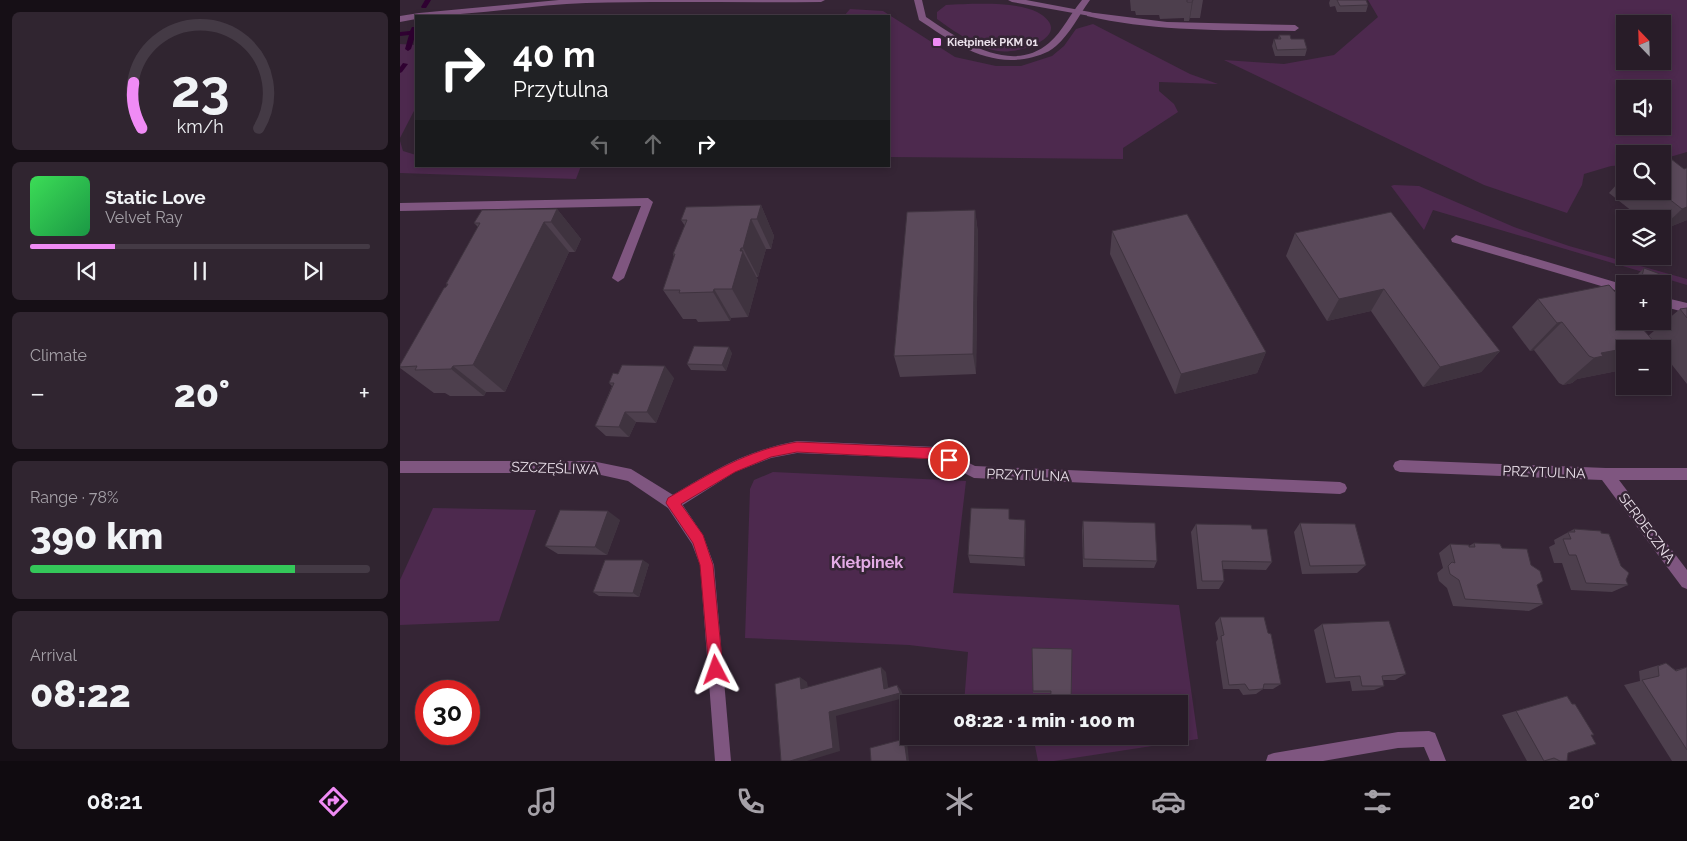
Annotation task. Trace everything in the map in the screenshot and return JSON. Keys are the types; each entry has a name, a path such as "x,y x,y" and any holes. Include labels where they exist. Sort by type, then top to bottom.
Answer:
{"street":[{"path":"427,15 529,4 587,1 821,0"},
{"path":"918,0 922,18 969,48 1000,59 1035,54 1054,43 1086,0"},
{"path":"1012,0 1137,23 1190,27 1295,28"},
{"path":"400,19 415,16"},
{"path":"400,207 648,202 618,278"},
{"path":"1456,239 1616,286"},
{"path":"1671,304 1687,308"},
{"name":"PRZYTULNA","path":"673,503 730,468 770,452 797,447 937,453 974,472 1340,488"},
{"name":"PRZYTULNA","path":"1400,466 1606,474 1687,474"},
{"name":"SZCZĘŚLIWA","path":"400,467 592,467 630,475 661,493 673,503 698,540 707,565 723,761"},
{"name":"SERDECZNA","path":"1606,474 1687,582"},
{"path":"1274,761 1398,740 1429,739 1438,761"}],"shaded area":[{"path":"1368,0 1687,0 1687,152 1671,157 1671,145 1616,145 1616,166 1584,174 1582,185 1567,213 1484,185 1224,60 1284,64 1334,55 1378,17"},
{"path":"993,4 1028,8 1048,20 1051,28 1048,35 1031,46 1019,50 998,51 974,43 937,19 937,12 946,5"},
{"path":"850,9 883,11 889,15 845,15"},
{"path":"890,15 955,57 996,66 1021,66 1052,56 1064,46 1076,29 1093,24 1190,74 1218,84 1159,82 1159,91 1174,104 1178,112 1123,148 1123,159 890,157"},
{"path":"400,44 415,45 415,109 400,138"},
{"path":"400,141 403,151 415,155 415,167 581,167 576,179 400,173"},
{"path":"1391,186 1419,186 1514,227 1569,246 1616,259 1616,264 1433,210 1424,230"},
{"path":"1619,265 1637,265 1687,279 1687,285 1671,280 1671,275 1653,275"},
{"path":"773,472 966,481 953,593 1179,605 1198,739 1188,741 1188,695 965,695 968,652 909,645 745,638 750,489 754,480"},
{"path":"433,508 536,510 499,621 400,625 400,580"},
{"path":"1035,745 1159,745 1054,761 1038,761"}],"building":[{"path":"1337,0 1366,0 1368,5 1340,6"},
{"path":"1279,35 1290,35 1291,39 1304,39 1307,49 1277,50 1274,39 1281,39"},
{"path":"1671,159 1684,169 1687,168 1687,207 1682,209 1670,200"},
{"path":"761,205 757,219 751,219 743,248 740,251 743,251 732,289 714,289 713,292 679,293 680,290 663,290 675,254 673,254 687,220 681,220 686,207"},
{"path":"557,209 551,222 544,222 473,365 453,366 451,369 415,370 417,366 400,367 448,284 446,284 480,223 474,223 482,210"},
{"path":"975,210 973,354 894,356 907,212"},
{"path":"1391,212 1500,351 1440,367 1384,289 1339,299 1295,233"},
{"path":"1187,214 1266,352 1181,374 1112,231"},
{"path":"1644,268 1660,274 1660,275 1642,275"},
{"path":"1609,285 1616,293 1616,330 1644,330 1652,340 1616,340 1616,350 1601,353 1603,356 1594,358 1589,356 1562,322 1557,323 1538,299"},
{"path":"1687,308 1687,318 1680,309"},
{"path":"694,346 729,347 722,365 687,364"},
{"path":"622,365 665,366 647,412 625,412 619,427 595,426 614,383 609,383 613,373 618,374"},
{"path":"971,508 1009,509 1009,519 1025,520 1024,558 968,555"},
{"path":"560,510 608,511 595,547 545,546"},
{"path":"1083,521 1155,523 1157,561 1084,559"},
{"path":"1300,523 1355,524 1366,565 1310,566"},
{"path":"1196,524 1251,525 1252,529 1267,529 1272,562 1222,561 1224,581 1202,581"},
{"path":"1574,529 1601,531 1601,533 1609,534 1621,566 1629,573 1626,580 1628,585 1586,583 1576,555 1569,555 1563,539 1571,539 1568,532 1575,532"},
{"path":"1474,543 1500,544 1502,548 1527,549 1531,565 1540,571 1543,581 1537,585 1543,604 1465,599 1459,580 1450,574 1448,566 1452,562 1455,563 1450,544 1475,547"},
{"path":"605,560 643,560 633,593 593,592"},
{"path":"1220,617 1264,617 1268,633 1271,634 1281,684 1264,684 1263,689 1249,690 1245,684 1229,685 1221,636 1224,635"},
{"path":"1389,621 1406,674 1382,676 1384,686 1362,686 1360,676 1335,678 1322,624"},
{"path":"1032,648 1072,649 1071,695 1051,695 1051,691 1033,691"},
{"path":"1666,663 1676,671 1687,667 1687,750 1642,680 1659,676 1658,666"},
{"path":"881,667 884,689 897,685 900,693 829,712 833,748 790,761 781,761 775,684 800,677 801,689"},
{"path":"1567,696 1572,704 1575,704 1594,735 1591,735 1596,744 1568,753 1567,761 1560,761 1554,758 1544,761 1516,711"},
{"path":"900,740 900,745 905,745 907,761 871,761 870,748"}],"waterway":[{"path":"424,7 428,0"},
{"path":"413,33 414,28"},
{"path":"400,34 413,33"},
{"path":"408,49 413,33"},
{"path":"400,71 405,64"}],"place":[{"name":"Kiełpinek PKM 01","path":"937,42"}],"district":[{"name":"Kiełpinek","path":"867,562"}],"route":[{"path":"716,670 707,565 698,540 673,503 730,468 770,452 797,447 937,453 949,460"}]}
